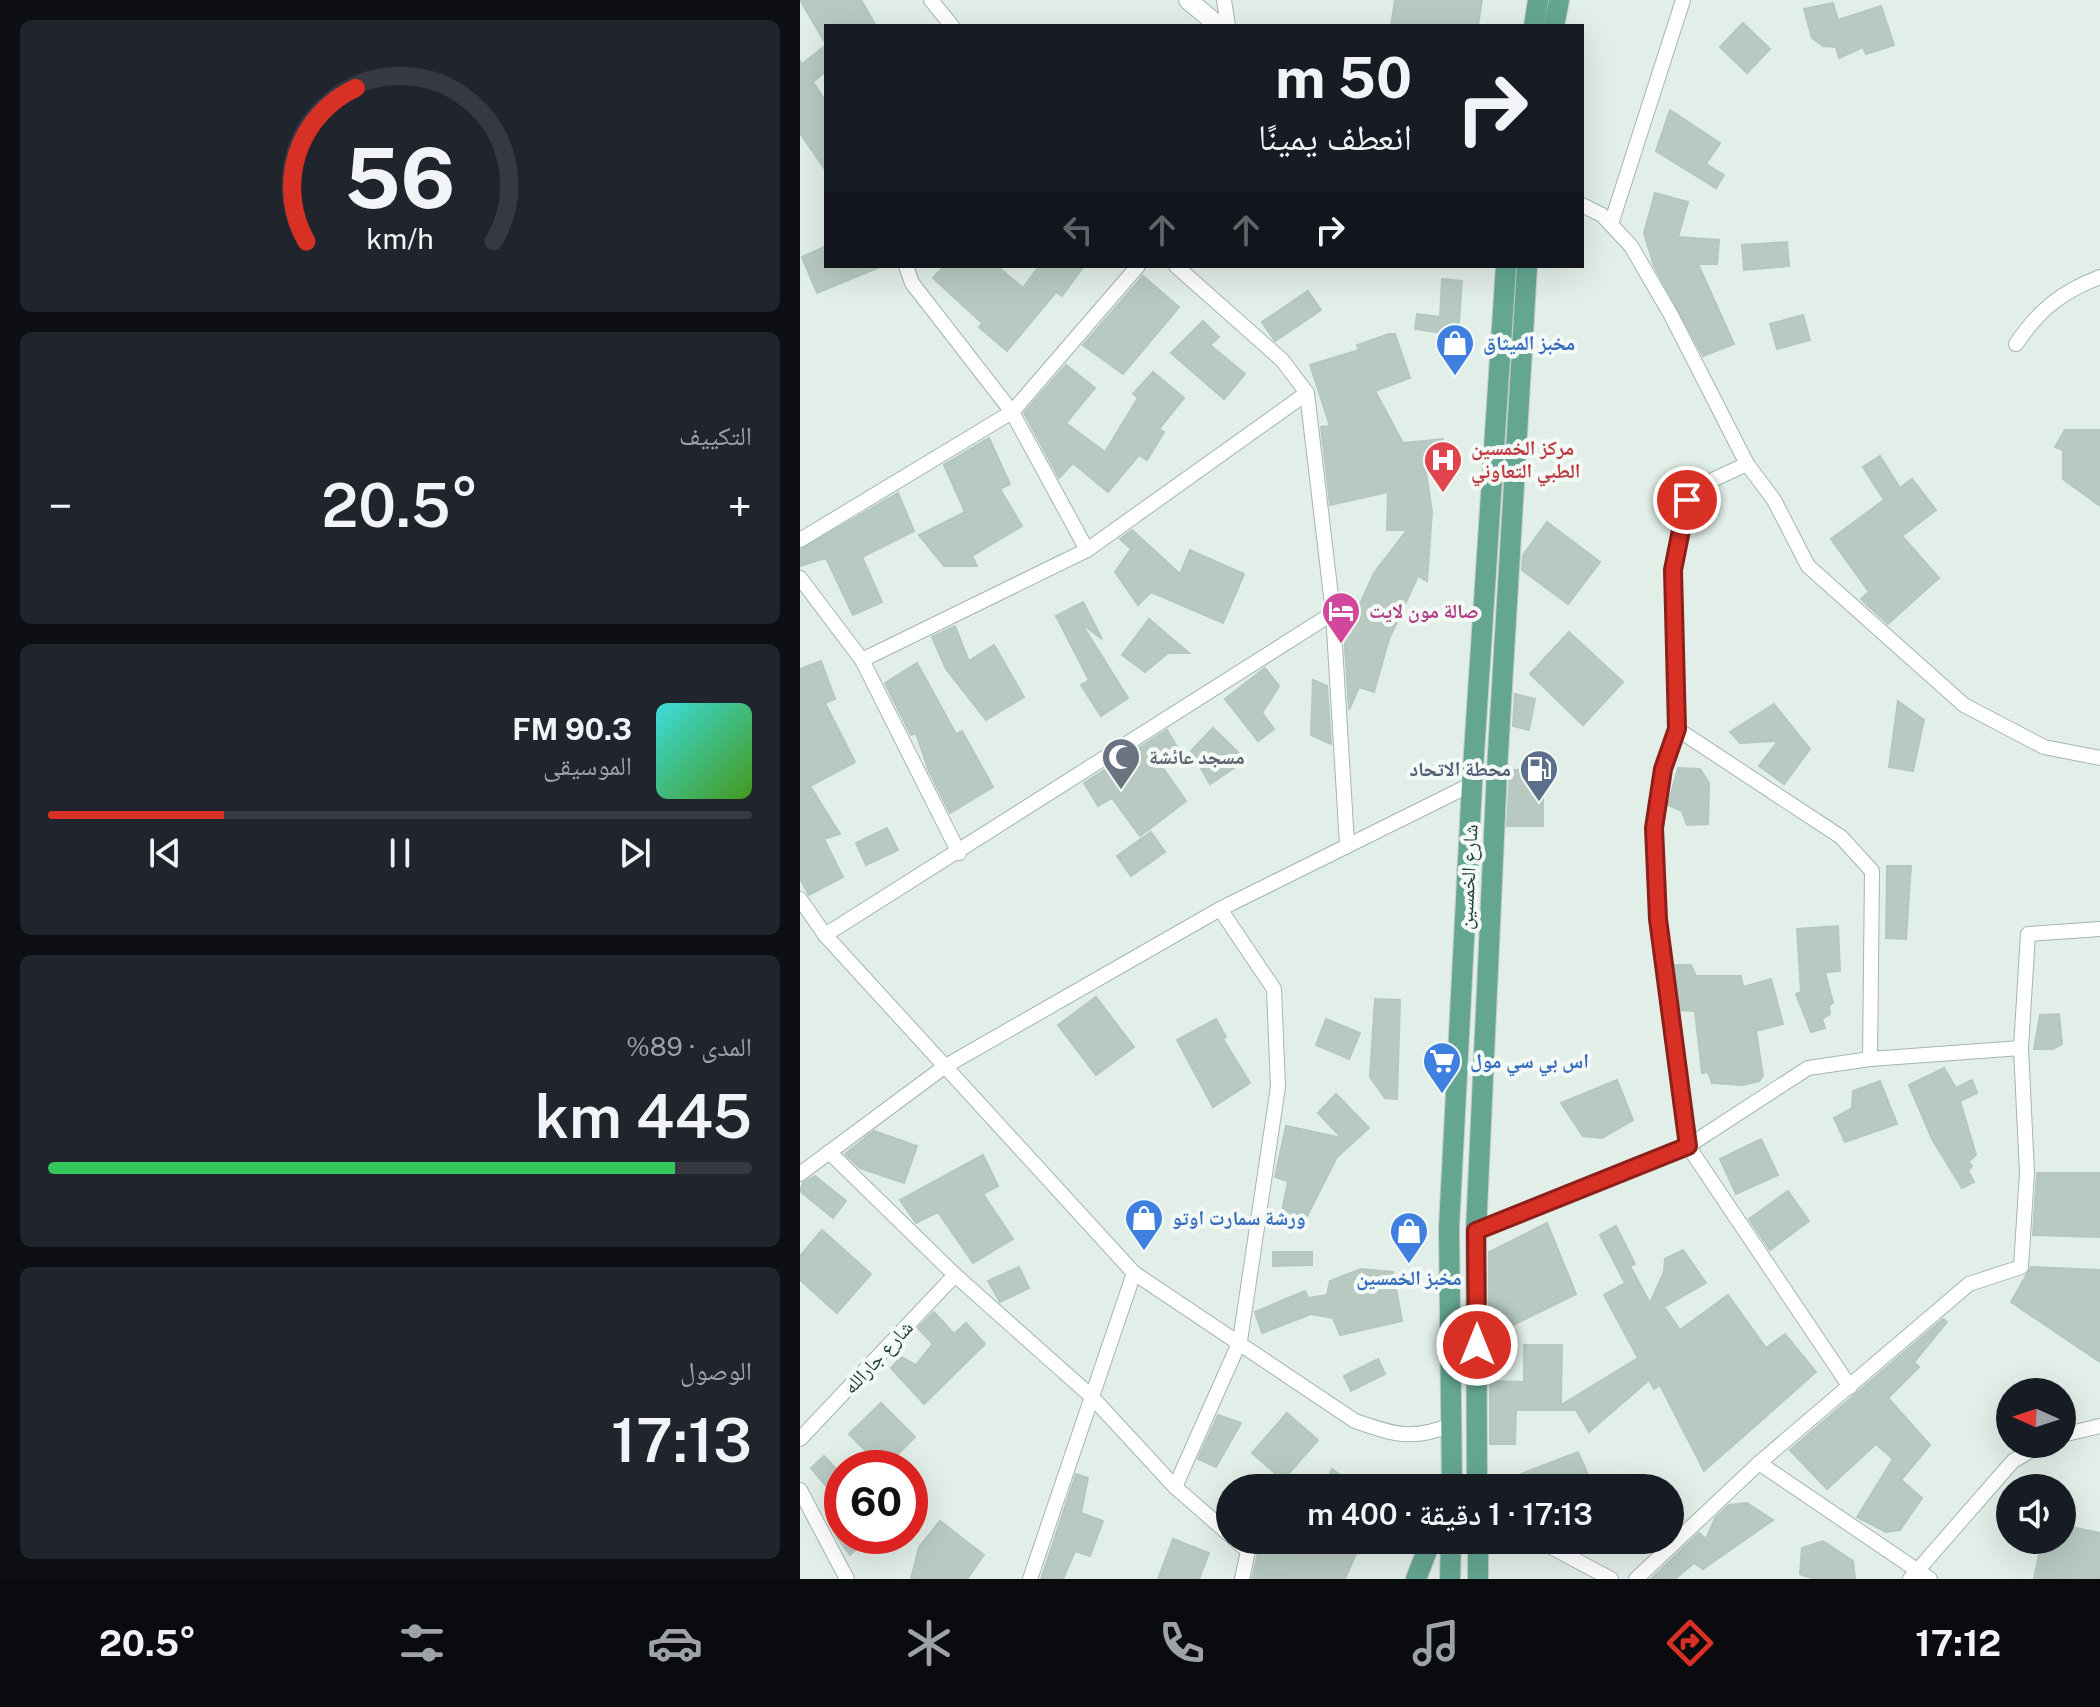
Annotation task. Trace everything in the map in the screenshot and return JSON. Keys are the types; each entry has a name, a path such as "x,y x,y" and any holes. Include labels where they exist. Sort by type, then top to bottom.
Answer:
{"main road":[{"path":"1534,24 1538,0"},
{"path":"1554,24 1559,0"},
{"name":"شارع الخمسين","path":"1451,1474 1449,1228 1472,784 1506,268"},
{"name":"شارع الخمسين","path":"1477,1474 1476,1231 1493,863 1527,268"},
{"path":"1468,862 1493,863"},
{"path":"1416,1579 1426,1554"},
{"path":"1450,1579 1451,1554"},
{"path":"1478,1554 1478,1579"}],"street":[{"path":"931,0 950,24"},
{"path":"1188,0 1217,24"},
{"path":"1224,0 1228,24"},
{"path":"1611,224 1683,0"},
{"path":"1584,206 1611,224 1631,246 1671,315 1747,464 1774,500 1808,566 1964,705 2044,747 2100,758"},
{"path":"907,268 912,283 1012,412 1087,550"},
{"path":"800,540 1012,412 1136,268"},
{"path":"1178,268 1282,360 1307,393 1333,613 1347,844"},
{"path":"2016,344 2036,314 2068,289 2100,277"},
{"path":"862,660 1087,550 1307,393"},
{"path":"1747,464 1706,483 1687,500 1673,570 1677,729 1663,769 1654,828 1658,919 1688,1146 1850,1387"},
{"path":"800,578 862,660 959,853"},
{"path":"825,935 959,853 1333,613"},
{"path":"1677,729 1841,837 1872,871 1870,1059"},
{"path":"800,1174 944,1067 1220,909 1472,784"},
{"path":"800,899 825,935 1134,1273 1240,1341 1319,1400 1355,1421 1393,1434 1426,1435 1451,1425"},
{"path":"1175,1487 1240,1341 1278,1087 1274,989 1220,909"},
{"path":"1636,1579 1759,1463 1969,1284 2021,1267 2027,1173 2021,1048 2028,934 2100,929"},
{"path":"1476,1231 1688,1146 1808,1068 1870,1059 2021,1048"},
{"path":"829,1152 955,1275 1091,1396 1175,1487 1216,1523"},
{"path":"1030,1579 1134,1273"},
{"name":"شارع جارالله","path":"800,1439 955,1275"},
{"path":"2076,1432 2100,1426"},
{"path":"1759,1463 1920,1576 2018,1458"},
{"path":"800,1490 847,1579"},
{"path":"1242,1579 1247,1554"},
{"path":"1564,1554 1611,1579"}],"building":[{"path":"800,0 861,0 875,24 824,24 824,41"},
{"path":"1395,0 1482,0 1478,24 1391,24"},
{"path":"1833,3 1838,20 1881,6 1894,45 1866,54 1863,47 1839,58 1836,47 1823,46 1812,38 1804,9"},
{"path":"1743,23 1770,49 1747,73 1720,47"},
{"path":"824,47 824,73 813,82 824,99 824,168 800,133 800,61 802,64"},
{"path":"1670,110 1720,143 1706,164 1724,175 1716,188 1656,151"},
{"path":"1655,193 1688,202 1678,237 1719,240 1717,264 1698,264 1734,344 1703,356 1654,266 1644,233"},
{"path":"1787,242 1789,266 1744,270 1742,245"},
{"path":"824,247 824,268 877,268 817,293 802,257"},
{"path":"942,268 999,268 1023,288 1038,268 1083,268 1062,296 1056,292 1007,351 979,327 982,323 933,278"},
{"path":"1143,276 1179,307 1123,374 1083,345"},
{"path":"1442,279 1462,281 1458,335 1415,329 1417,314 1440,317"},
{"path":"1308,291 1321,310 1275,341 1262,322"},
{"path":"1803,315 1810,340 1777,349 1770,324"},
{"path":"1203,321 1219,337 1210,345 1245,374 1224,399 1171,353"},
{"path":"1395,334 1410,378 1375,391 1403,443 1443,439 1444,463 1425,466 1432,511 1427,581 1418,576 1389,639 1374,692 1359,687 1349,710 1342,602 1356,613 1374,573 1407,530 1387,530 1388,492 1330,505 1321,427 1330,426 1310,365 1359,350 1357,345"},
{"path":"1066,365 1095,388 1066,423 1105,452 1138,398 1133,394 1153,372 1184,398 1159,429 1164,432 1147,460 1139,455 1108,492 1073,463 1059,478 1024,413"},
{"path":"2065,430 2100,430 2100,506 2063,479 2063,450 2055,447"},
{"path":"989,438 1010,484 1000,489 1022,526 972,556 977,566 944,566 919,535 965,512 944,465"},
{"path":"1880,456 1900,488 1912,479 1936,510 1902,536 1939,578 1888,624 1861,599 1869,592 1831,539 1884,500 1863,467"},
{"path":"898,493 914,531 862,557 882,602 853,615 826,558 800,566 800,550"},
{"path":"1547,522 1600,562 1568,604 1522,570 1523,555"},
{"path":"1132,530 1180,574 1190,550 1244,574 1223,623 1151,592 1138,605 1115,572 1131,549 1120,539"},
{"path":"1083,602 1102,639 1081,623 1128,698 1101,716 1081,685 1089,680 1056,616"},
{"path":"1149,619 1189,653 1168,653 1145,672 1122,655"},
{"path":"955,626 969,661 994,645 1024,697 986,720 946,669 932,637"},
{"path":"1569,632 1623,682 1583,725 1530,674"},
{"path":"821,661 835,699 825,703 855,762 810,786 840,834 824,839 843,877 809,895 800,879 800,669"},
{"path":"917,663 956,734 962,731 993,787 950,813 928,769 916,733 911,735 885,683"},
{"path":"1265,668 1279,686 1262,713 1274,729 1258,741 1225,699"},
{"path":"1313,680 1327,686 1331,744 1311,735"},
{"path":"1515,694 1535,699 1529,730 1513,726"},
{"path":"1898,701 1924,720 1913,771 1889,767"},
{"path":"1774,704 1810,749 1784,784 1759,766 1778,741 1740,743 1730,732"},
{"path":"1213,728 1246,760 1210,784 1191,751"},
{"path":"1167,730 1183,757 1163,768 1186,801 1140,836 1112,798 1098,806 1084,783"},
{"path":"1678,768 1700,769 1709,783 1708,824 1687,825 1682,811 1668,805"},
{"path":"1510,770 1543,770 1543,826 1507,826"},
{"path":"887,828 898,850 866,865 856,843"},
{"path":"1151,832 1165,852 1131,876 1117,856"},
{"path":"1887,866 1911,866 1906,939 1886,938"},
{"path":"1838,926 1840,971 1825,972 1833,1003 1829,1005 1830,1014 1822,1019 1825,1028 1811,1032 1796,994 1801,992 1797,929"},
{"path":"1674,965 1691,965 1696,976 1741,976 1743,987 1771,979 1783,1024 1756,1031 1763,1076 1759,1081 1743,1085 1712,1083 1708,1072 1702,1073 1695,1011 1680,1010"},
{"path":"1096,997 1134,1047 1096,1075 1058,1025"},
{"path":"1375,999 1400,1000 1397,1099 1385,1098 1370,1077"},
{"path":"2059,1014 2062,1044 2053,1049 2034,1049 2040,1015"},
{"path":"1216,1019 1226,1037 1223,1039 1250,1083 1213,1107 1177,1040"},
{"path":"1326,1019 1360,1033 1349,1059 1316,1045"},
{"path":"1944,1068 1956,1088 1972,1080 1977,1093 1960,1101 1976,1155 1968,1162 1972,1166 1968,1171 1974,1182 1962,1188 1932,1139 1909,1085"},
{"path":"1617,1080 1633,1120 1602,1138 1583,1136 1561,1103"},
{"path":"1880,1081 1897,1124 1845,1142 1834,1118 1852,1108 1853,1091"},
{"path":"1336,1094 1369,1128 1337,1157 1301,1228 1281,1217 1288,1181 1275,1177 1286,1126 1342,1138 1318,1113"},
{"path":"874,1131 917,1146 904,1183 860,1168 845,1154"},
{"path":"1761,1139 1778,1175 1736,1194 1720,1159"},
{"path":"983,1155 998,1186 983,1194 1013,1239 973,1263 938,1212 916,1223 900,1200"},
{"path":"2037,1173 2100,1173 2100,1237 2033,1235"},
{"path":"815,1176 846,1201 833,1218 800,1191 803,1183"},
{"path":"1788,1191 1809,1221 1770,1250 1749,1219"},
{"path":"1547,1223 1576,1294 1489,1337 1489,1252"},
{"path":"1616,1226 1635,1264 1630,1266 1650,1303 1664,1272 1665,1259 1683,1250 1706,1283 1664,1307 1680,1330 1728,1295 1766,1348 1785,1334 1816,1372 1704,1471 1660,1385 1654,1389 1649,1380 1589,1432 1576,1410 1516,1410 1515,1444 1490,1444 1490,1381 1524,1382 1524,1345 1562,1345 1561,1405 1638,1358 1604,1295 1625,1283 1600,1235"},
{"path":"822,1230 871,1274 837,1313 800,1280 800,1256"},
{"path":"1273,1252 1312,1252 1312,1265 1273,1266"},
{"path":"1019,1267 1029,1288 1000,1302 988,1281"},
{"path":"2031,1267 2100,1270 2100,1362 2011,1302"},
{"path":"1361,1269 1393,1272 1402,1321 1340,1335 1333,1318 1311,1314 1262,1333 1255,1312 1305,1291 1308,1298 1327,1295 1330,1281"},
{"path":"934,1312 954,1334 966,1323 985,1344 924,1404 891,1368 901,1357 916,1365 933,1344 918,1328"},
{"path":"1943,1319 1947,1322 1914,1362 1919,1367 1888,1398 1930,1445 1901,1480 1922,1498 1900,1530 1886,1532 1857,1517 1893,1459 1876,1444 1827,1489 1790,1450"},
{"path":"1378,1359 1385,1374 1351,1391 1344,1376"},
{"path":"881,1403 915,1437 902,1450 865,1450 849,1434"},
{"path":"1287,1413 1318,1440 1288,1474 1276,1474 1252,1453"},
{"path":"1218,1415 1241,1423 1216,1467 1198,1459"},
{"path":"1578,1452 1588,1474 1521,1474"},
{"path":"824,1456 824,1484 811,1468"},
{"path":"1076,1474 1088,1478 1081,1513 1103,1521 1090,1556 1075,1551 1063,1579 1041,1579"},
{"path":"1747,1503 1773,1520 1703,1569 1694,1563 1675,1579 1651,1579 1677,1554 1684,1554 1684,1547 1699,1533 1706,1539 1715,1518 1729,1505"},
{"path":"940,1521 984,1555 967,1579 911,1579 917,1554 928,1554 928,1536"},
{"path":"2076,1528 2100,1533 2100,1579 2034,1579 2039,1554 2076,1554"},
{"path":"1173,1539 1209,1553 1199,1579 1158,1579"},
{"path":"1823,1541 1853,1561 1855,1579 1814,1579 1800,1574 1802,1548"},
{"path":"1258,1554 1356,1554 1345,1579 1252,1579"}],"place":[{"name":"مخبز الميثاق","path":"1455,377"},
{"name":"مركز الخمسين الطبي التعاوني","path":"1443,494"},
{"name":"صالة مون لايت","path":"1341,645"},
{"name":"مسجد عائشة","path":"1121,791"},
{"name":"محطة الاتحاد","path":"1539,803"},
{"name":"اس بي سي مول","path":"1442,1095"},
{"name":"ورشة سمارت اوتو","path":"1144,1252"},
{"name":"مخبز الخمسين","path":"1409,1265"}],"route":[{"path":"1477,1345 1476,1231 1688,1146 1658,919 1654,828 1663,769 1677,729 1673,570 1687,500"}]}
